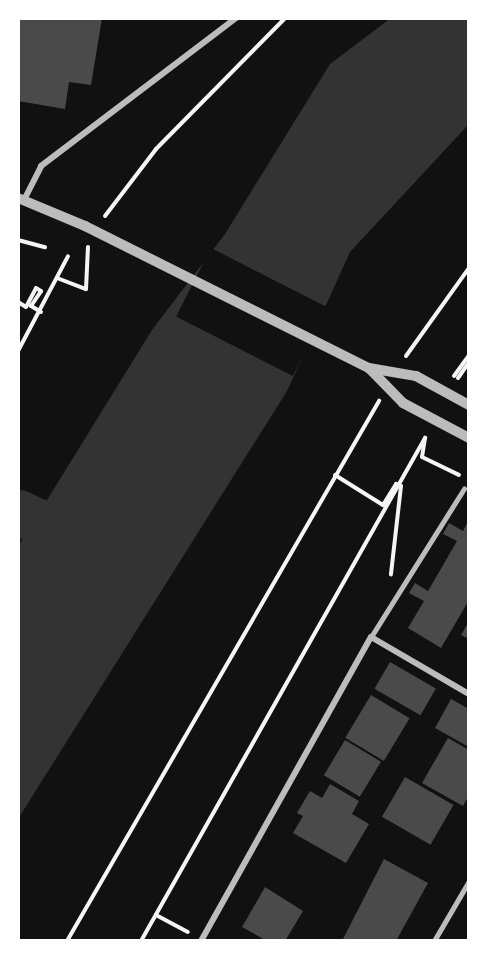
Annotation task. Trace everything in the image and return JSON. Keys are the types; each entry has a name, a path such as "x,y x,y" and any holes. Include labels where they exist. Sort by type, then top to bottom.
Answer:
{"street":[{"path":"236,18 41,166 21,199 85,226 369,368 416,376 469,405"},
{"path":"369,368 403,403 469,438"},
{"path":"201,940 371,637 469,694"}],"lane":[{"path":"371,637 464,489"},
{"path":"435,941 469,881"}],"path":[{"path":"115,196 205,96 285,18"},
{"path":"18,240 45,247"},
{"path":"57,279 86,289 86,251"},
{"path":"18,351 41,312 68,256"},
{"path":"399,367 469,268"},
{"path":"18,302 26,307 36,288 41,291 32,306 41,312"},
{"path":"469,355 456,377 469,362"},
{"path":"67,941 381,397"},
{"path":"141,941 401,486 425,438 422,457 459,475"},
{"path":"334,476 382,505 396,484 401,486"},
{"path":"390,579 401,486"},
{"path":"156,915 201,940"}],"shaded area":[{"path":"391,18 469,18 469,124 350,252 287,391 18,819 18,547 152,330 225,234 330,64"}],"pier":[{"path":"211,248 328,307 293,376 176,317"}],"building":[{"path":"18,18 102,18 91,85 69,82 65,109 18,101"},
{"path":"469,520 469,600 441,648 408,628 424,601 409,593 415,583 428,591 457,541 443,534 449,523 463,531"},
{"path":"469,621 469,639 461,635"},
{"path":"390,662 436,688 420,715 374,689"},
{"path":"371,695 410,718 384,761 345,738"},
{"path":"451,699 469,709 469,747 435,728"},
{"path":"448,738 469,750 469,795 463,806 422,783"},
{"path":"345,740 381,762 360,797 324,775"},
{"path":"405,777 453,805 430,845 382,817"},
{"path":"330,784 359,801 352,814 369,824 346,863 293,833 303,816 297,813 310,791 322,798"},
{"path":"384,859 428,883 396,941 342,941"},
{"path":"265,887 303,911 285,941 267,941 242,927"}],"waterway":[{"path":"18,512 85,543"}]}
